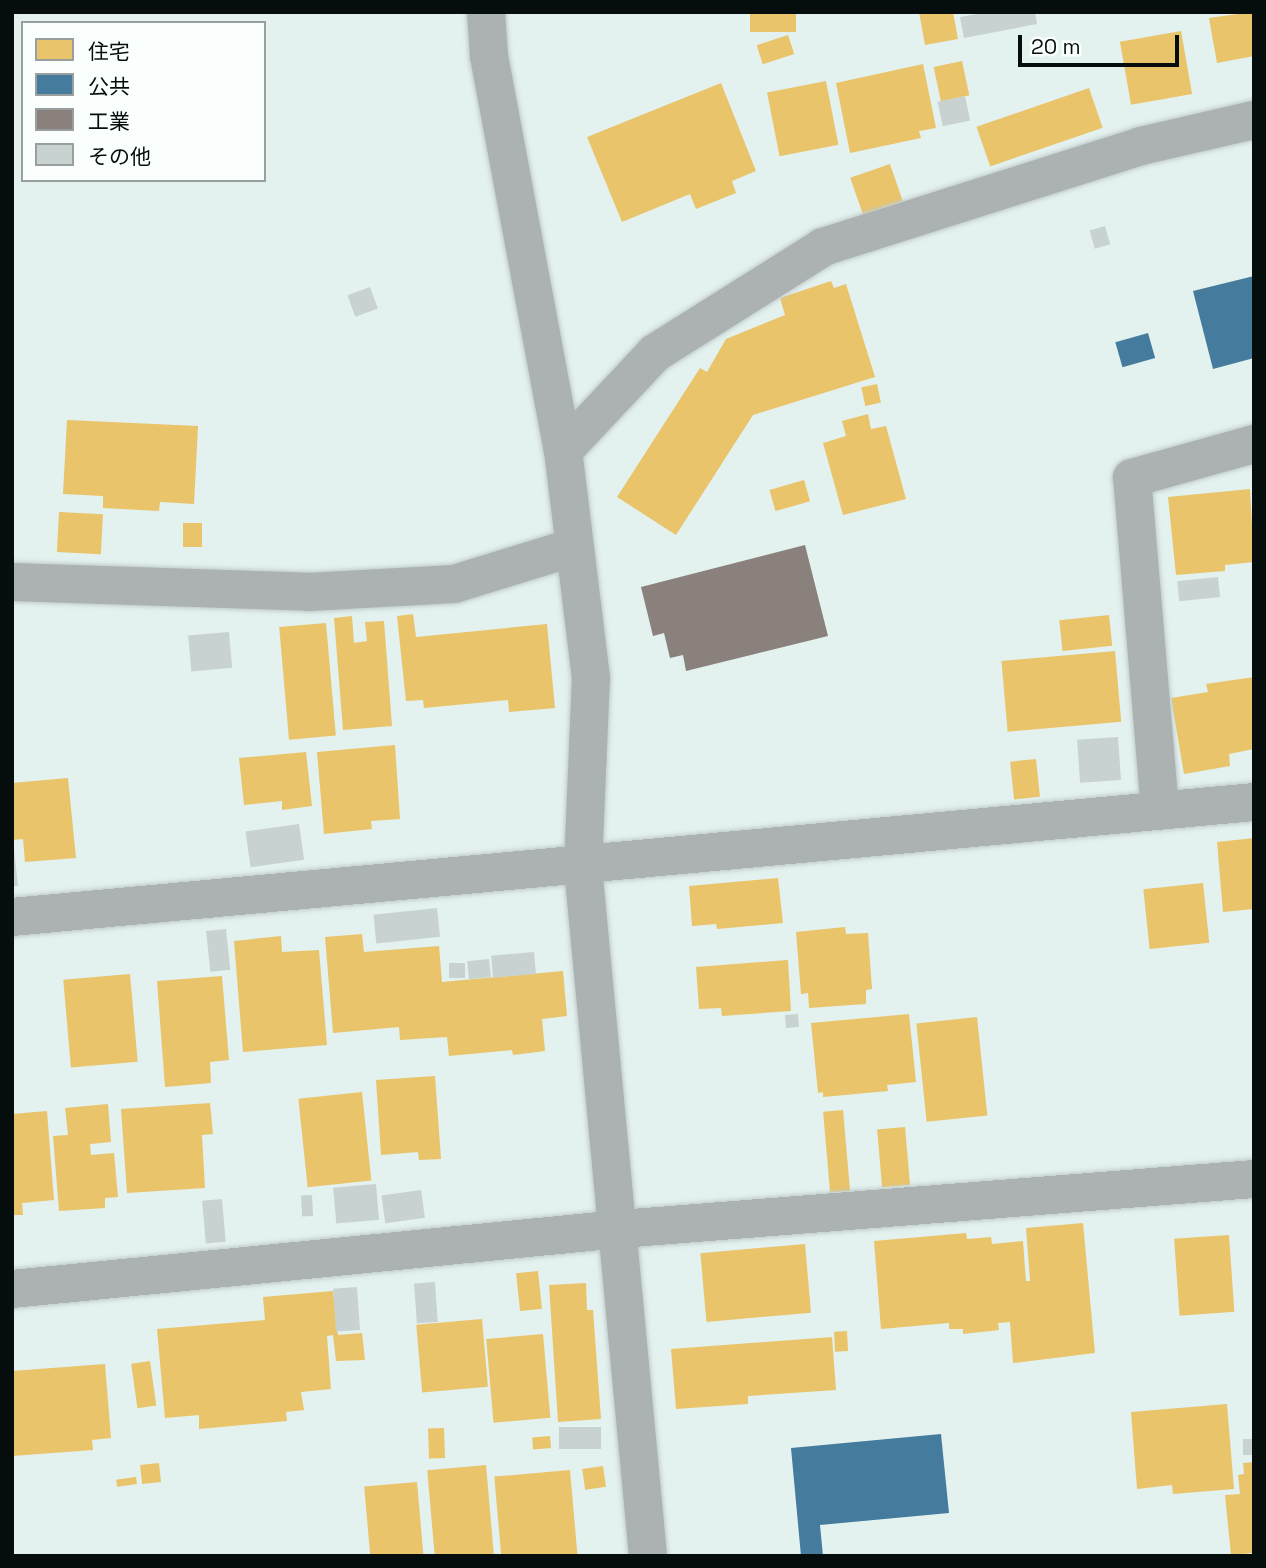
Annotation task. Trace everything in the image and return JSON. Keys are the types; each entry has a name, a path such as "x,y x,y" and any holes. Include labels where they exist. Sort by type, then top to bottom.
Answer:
{"street":[{"path":"486,12 489,55 564,450 591,678 583,867 620,1229 648,1556"},
{"path":"564,450 655,353 823,247 1141,146 1254,120"},
{"path":"1160,810 1132,478 1254,444"},
{"path":"12,582 309,592 454,584 574,547"},
{"path":"12,917 583,867 1254,802"},
{"path":"12,1289 620,1229 1254,1179"}],"building: 住宅":[{"path":"750,12 796,12 796,32 750,32"},
{"path":"919,12 953,12 958,39 925,45"},
{"path":"1252,12 1254,56 1217,63 1209,18"},
{"path":"1181,31 1192,94 1131,105 1120,42"},
{"path":"788,35 794,54 763,64 757,45"},
{"path":"962,61 969,95 941,101 934,67"},
{"path":"923,64 936,128 919,131 921,138 850,153 836,83"},
{"path":"826,81 838,145 780,156 767,92"},
{"path":"721,83 756,171 732,181 736,193 696,209 690,194 622,222 587,137"},
{"path":"1089,88 1103,128 990,166 976,127"},
{"path":"890,164 903,201 863,215 850,178"},
{"path":"831,281 834,288 846,284 875,377 753,415 676,535 617,497 700,368 707,372 726,339 785,315 780,298"},
{"path":"877,384 881,403 865,406 861,387"},
{"path":"868,414 871,429 886,426 906,499 843,515 823,443 846,436 842,421"},
{"path":"67,420 198,426 194,504 160,502 159,511 103,508 103,496 63,494"},
{"path":"804,480 810,501 775,511 769,490"},
{"path":"1250,489 1254,562 1225,565 1225,571 1176,575 1168,497"},
{"path":"59,512 103,514 101,554 57,552"},
{"path":"183,523 202,523 202,547 183,547"},
{"path":"413,614 416,637 547,624 555,708 509,712 508,700 424,708 423,700 406,701 397,616"},
{"path":"1109,615 1112,646 1063,651 1059,620"},
{"path":"352,616 354,643 367,641 365,622 384,621 392,726 343,730 334,618"},
{"path":"326,623 336,736 289,740 279,627"},
{"path":"1115,651 1121,722 1008,732 1001,661"},
{"path":"1254,677 1254,749 1229,754 1230,766 1184,774 1171,698 1208,692 1206,684"},
{"path":"395,745 400,819 371,821 372,829 324,834 317,752"},
{"path":"306,752 312,806 282,810 282,801 244,805 239,758"},
{"path":"1036,759 1040,797 1014,800 1010,762"},
{"path":"68,778 76,858 25,862 23,839 12,840 12,783"},
{"path":"1254,838 1254,909 1223,912 1217,842"},
{"path":"778,878 783,923 717,929 716,924 692,926 689,886"},
{"path":"1203,883 1209,943 1150,949 1143,889"},
{"path":"845,927 846,934 868,933 872,989 866,990 866,1004 809,1008 808,993 801,994 796,932"},
{"path":"362,934 364,952 439,946 442,982 563,971 567,1016 542,1019 545,1051 513,1055 512,1050 449,1056 447,1037 400,1040 399,1027 333,1033 325,937"},
{"path":"281,936 282,952 319,950 327,1045 243,1052 234,941"},
{"path":"788,960 791,1011 722,1016 721,1008 699,1009 696,967"},
{"path":"130,974 138,1062 71,1068 63,980"},
{"path":"222,976 229,1060 210,1062 211,1083 165,1087 157,981"},
{"path":"909,1014 916,1082 887,1085 888,1091 823,1097 823,1092 818,1093 811,1023"},
{"path":"977,1017 987,1115 927,1122 916,1023"},
{"path":"435,1076 441,1159 419,1160 418,1152 381,1155 376,1080"},
{"path":"362,1092 371,1181 308,1187 298,1099"},
{"path":"210,1103 213,1134 202,1135 205,1188 127,1193 121,1109"},
{"path":"108,1104 111,1142 90,1144 91,1155 114,1153 118,1197 105,1198 105,1208 59,1211 53,1136 68,1135 65,1108"},
{"path":"843,1110 850,1191 830,1192 823,1112"},
{"path":"47,1111 54,1200 22,1203 23,1215 12,1215 12,1114"},
{"path":"905,1127 910,1185 882,1187 877,1129"},
{"path":"1083,1223 1095,1353 1013,1363 1010,1322 998,1323 999,1330 963,1334 963,1329 949,1329 949,1323 881,1329 874,1241 966,1233 967,1239 991,1237 992,1244 1023,1241 1026,1281 1030,1281 1026,1228"},
{"path":"1229,1235 1234,1312 1180,1316 1174,1239"},
{"path":"805,1244 811,1313 706,1322 700,1253"},
{"path":"538,1271 542,1309 520,1311 516,1273"},
{"path":"586,1283 587,1310 593,1310 601,1419 558,1422 549,1285"},
{"path":"333,1291 338,1335 362,1333 365,1360 336,1361 333,1335 327,1336 331,1389 301,1392 304,1410 286,1412 287,1421 199,1429 199,1415 165,1418 157,1329 265,1320 263,1297"},
{"path":"482,1319 488,1387 422,1392 416,1325"},
{"path":"847,1331 848,1351 835,1352 834,1332"},
{"path":"543,1334 550,1418 494,1423 486,1339"},
{"path":"832,1337 836,1390 748,1396 748,1404 676,1409 671,1349"},
{"path":"150,1361 156,1406 137,1408 131,1364"},
{"path":"105,1364 111,1438 92,1440 93,1450 12,1456 12,1371"},
{"path":"1227,1404 1234,1489 1173,1494 1172,1485 1137,1489 1131,1412"},
{"path":"444,1428 445,1458 429,1459 428,1429"},
{"path":"550,1436 551,1448 533,1450 532,1438"},
{"path":"1254,1462 1254,1553 1231,1555 1225,1495 1240,1494 1238,1475 1244,1474 1243,1463"},
{"path":"159,1463 161,1482 142,1484 140,1465"},
{"path":"486,1465 494,1556 435,1556 427,1470"},
{"path":"603,1466 606,1487 585,1490 582,1469"},
{"path":"570,1470 577,1556 501,1556 494,1477"},
{"path":"136,1477 137,1484 117,1487 116,1480"},
{"path":"417,1482 423,1556 370,1556 364,1487"}],"building: 公共":[{"path":"1254,276 1254,358 1213,369 1193,291"},
{"path":"1148,333 1155,358 1122,367 1115,342"},
{"path":"941,1434 949,1513 820,1525 823,1556 801,1556 791,1448"}],"building: 工業":[{"path":"805,545 828,636 686,671 683,655 670,658 664,633 653,636 641,587"}],"building: その他":[{"path":"988,12 1035,12 1037,24 964,38 960,17"},
{"path":"965,96 970,120 943,126 938,102"},
{"path":"1105,226 1110,244 1095,249 1090,230"},
{"path":"370,287 378,309 355,317 347,295"},
{"path":"1218,577 1220,597 1179,601 1177,581"},
{"path":"229,632 232,668 191,671 188,636"},
{"path":"1118,737 1121,780 1080,783 1077,740"},
{"path":"299,824 304,860 251,867 246,832"},
{"path":"14,849 18,886 12,886"},
{"path":"437,908 440,937 376,944 373,915"},
{"path":"226,929 230,970 210,972 206,931"},
{"path":"534,952 536,974 493,978 491,956"},
{"path":"489,959 491,977 469,979 467,961"},
{"path":"449,963 465,963 465,978 449,978"},
{"path":"798,1014 799,1027 786,1028 785,1015"},
{"path":"376,1184 379,1220 336,1224 333,1188"},
{"path":"421,1190 425,1218 385,1223 381,1196"},
{"path":"312,1195 313,1216 302,1217 301,1196"},
{"path":"222,1199 226,1242 206,1244 202,1201"},
{"path":"435,1282 438,1322 417,1323 414,1283"},
{"path":"357,1287 360,1330 336,1332 333,1289"},
{"path":"559,1427 601,1427 601,1449 559,1449"},
{"path":"1243,1439 1254,1439 1254,1455 1243,1455"}]}
